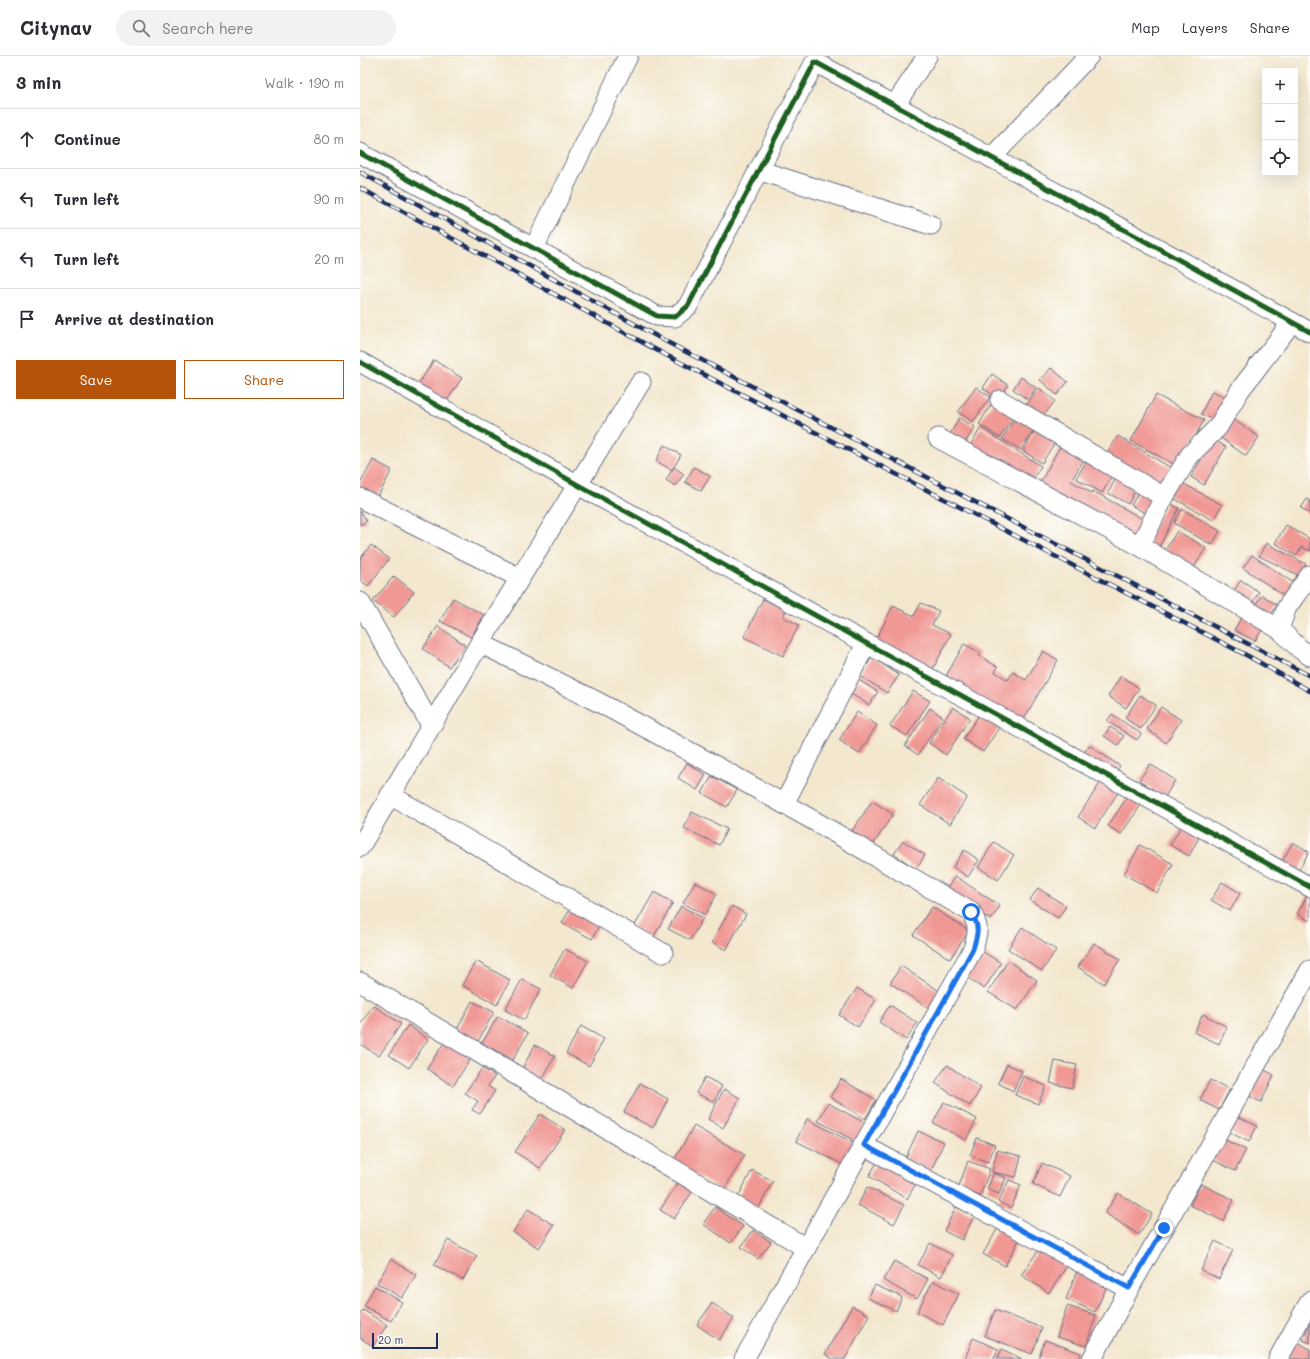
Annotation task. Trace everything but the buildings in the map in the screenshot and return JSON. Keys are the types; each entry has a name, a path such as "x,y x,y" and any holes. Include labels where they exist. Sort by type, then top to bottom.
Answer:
{"street":[{"path":"534,248 628,56"},
{"path":"895,105 928,56"},
{"path":"991,158 1089,56"},
{"path":"360,153 657,316 675,317 688,306 816,59 895,105 1310,332"},
{"path":"758,170 931,225"},
{"path":"1140,546 1164,497 1190,455 1218,427 1240,390 1292,322"},
{"path":"360,362 578,485 1310,887"},
{"path":"360,847 480,643 641,382"},
{"path":"1000,400 1164,497"},
{"path":"938,438 1140,546 1279,629 1300,649 1310,656"},
{"path":"360,498 520,578"},
{"path":"1279,629 1287,607 1310,575"},
{"path":"360,602 431,725"},
{"path":"480,643 600,703 784,804 971,912 977,923 977,935 973,949 744,1359"},
{"path":"784,804 866,644"},
{"path":"390,795 663,953"},
{"path":"1092,1359 1129,1288 1310,970"},
{"path":"360,982 806,1248"},
{"path":"864,1145 1129,1288"},
{"path":"1278,1359 1310,1302"}],"railway":[{"path":"360,172 667,342 1310,676"},
{"path":"360,188 660,352 1248,656 1310,691"}],"cycle path":[{"path":"360,153 657,316 675,317 688,306 815,62 1310,332"},
{"path":"360,362 578,485 1310,887"}],"route":[{"path":"971,912 977,923 977,935 973,949 864,1145 1129,1288 1164,1228"}]}
